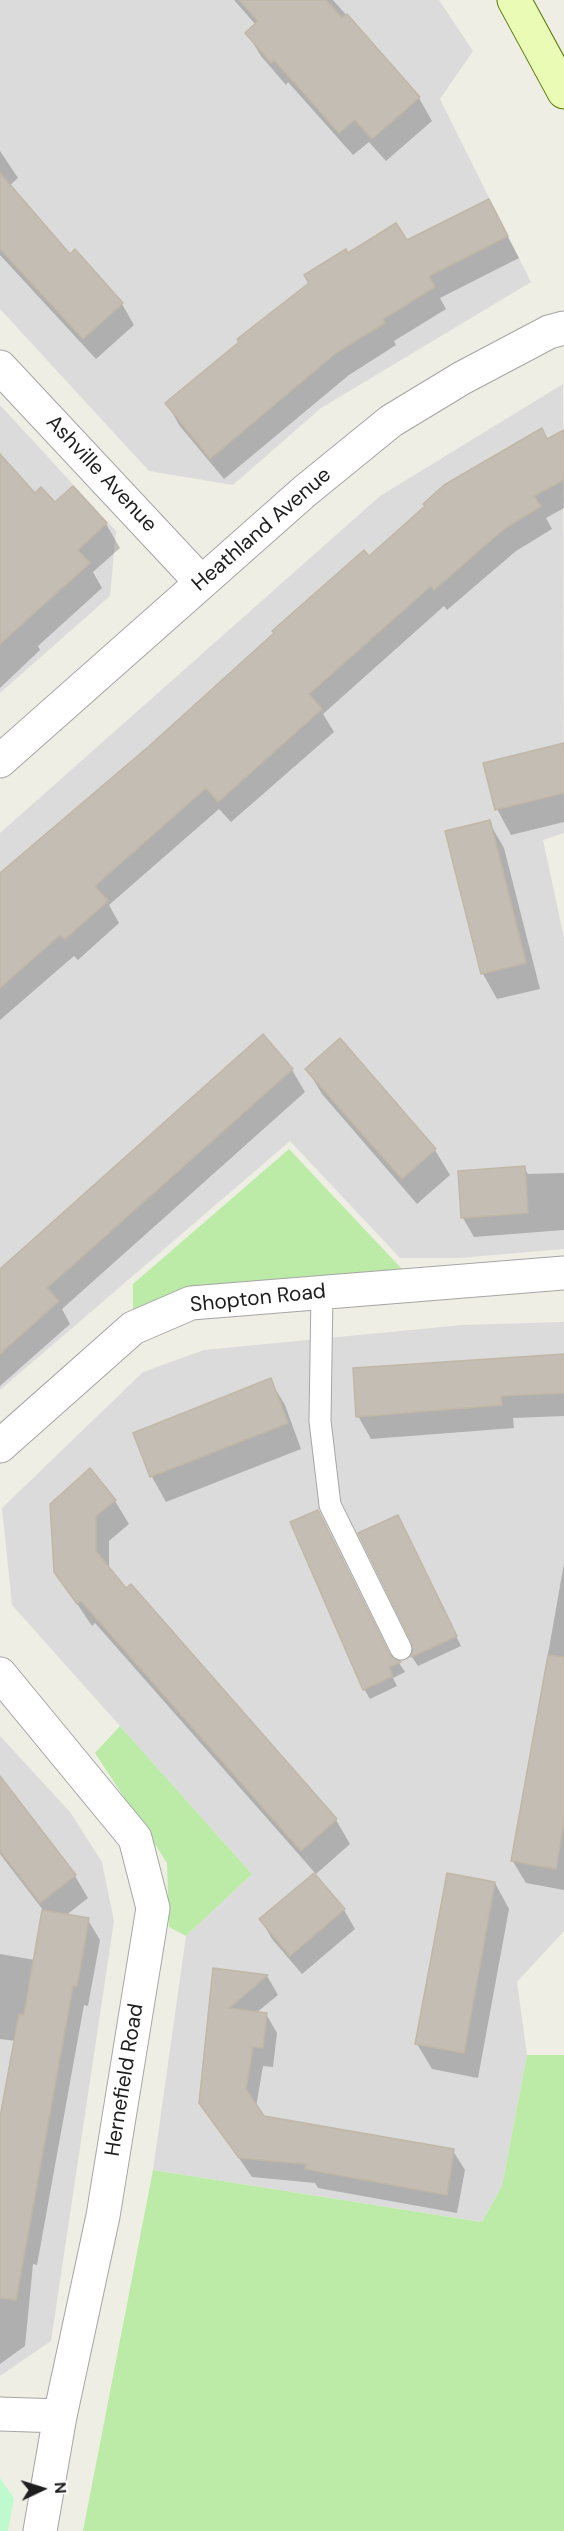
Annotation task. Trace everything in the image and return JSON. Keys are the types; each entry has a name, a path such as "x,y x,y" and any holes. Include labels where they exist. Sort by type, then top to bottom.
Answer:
{"main road":[{"path":"514,0 564,92"}],"street":[{"name":"Heathland Avenue","path":"0,761 305,491 391,421 559,324"},
{"name":"Ashville Avenue","path":"0,367 201,582"},
{"name":"Shopton Road","path":"0,1446 133,1328 191,1302 564,1273"},
{"name":"Hernefield Road","path":"0,1674 135,1838 153,1908 103,2216 60,2416 40,2531"},
{"path":"0,2414 60,2416"}],"lane":[{"path":"322,1292 320,1421 330,1505 401,1649"}],"shaded area":[{"path":"0,0 439,0 473,51 440,99 531,282 321,408 233,485 149,471 0,309"},
{"path":"563,384 564,833 543,840 564,938 564,1249 460,1258 400,1258 290,1141 0,1390 0,833 380,496"},
{"path":"0,405 116,531 110,596 0,693"},
{"path":"564,1322 564,1931 517,1982 527,2055 502,2186 482,2222 153,2170 186,1936 252,1874 12,1605 2,1508 143,1372 204,1350 462,1325"},
{"path":"0,1736 70,1812 102,1862 114,1921 51,2341 0,2376"}],"green space":[{"path":"289,1149 417,1285 133,1328 133,1284"},
{"path":"120,1726 252,1874 186,1936 169,1927 167,1863 95,1753"},
{"path":"527,2055 564,2055 564,2531 83,2531 153,2170 482,2222 502,2186"},
{"path":"0,2478 14,2498 8,2531 0,2531"}],"building":[{"path":"239,0 326,0 342,18 347,14 420,97 372,139 355,120 339,133 274,60 271,63 245,33 258,21"},
{"path":"0,173 70,254 75,249 123,303 83,339 0,249"},
{"path":"489,199 508,236 429,276 435,287 383,319 385,323 336,353 210,459 165,403 239,342 237,339 309,283 304,275 346,249 348,253 396,223 407,240"},
{"path":"542,428 547,439 564,430 564,480 534,496 541,506 504,529 434,590 431,586 309,694 322,709 218,802 206,788 95,886 108,901 65,939 60,935 0,988 0,873 148,747 274,633 272,631 364,550 369,556 425,506 423,504 444,485"},
{"path":"0,454 35,493 41,487 55,502 73,486 107,523 78,550 90,563 0,644"},
{"path":"564,743 564,793 495,810 483,763"},
{"path":"490,820 526,963 481,974 445,831"},
{"path":"263,1034 293,1069 47,1288 59,1301 0,1354 0,1269"},
{"path":"340,1038 436,1149 402,1179 305,1069"},
{"path":"525,1166 528,1213 461,1218 458,1171"},
{"path":"564,1354 564,1393 501,1396 502,1405 356,1417 353,1368"},
{"path":"271,1378 288,1423 150,1477 133,1433"},
{"path":"90,1468 116,1500 96,1516 96,1551 126,1588 131,1584 337,1819 301,1851 81,1601 77,1604 54,1572 50,1504"},
{"path":"318,1510 390,1655 401,1662 389,1667 393,1676 363,1690 290,1522"},
{"path":"398,1515 457,1636 411,1657 412,1643 358,1533"},
{"path":"548,1655 564,1657 564,1822 556,1869 511,1861"},
{"path":"0,1776 76,1875 40,1903 0,1851"},
{"path":"314,1873 345,1909 290,1956 259,1919"},
{"path":"447,1873 495,1882 464,2053 415,2044"},
{"path":"42,1910 89,1918 77,1986 73,1986 16,2300 0,2298 0,2117 19,2014 24,2015"},
{"path":"213,1968 268,1975 229,2008 267,2013 263,2048 253,2047 246,2089 264,2116 454,2149 447,2195 305,2169 306,2164 239,2158 199,2103"}]}
